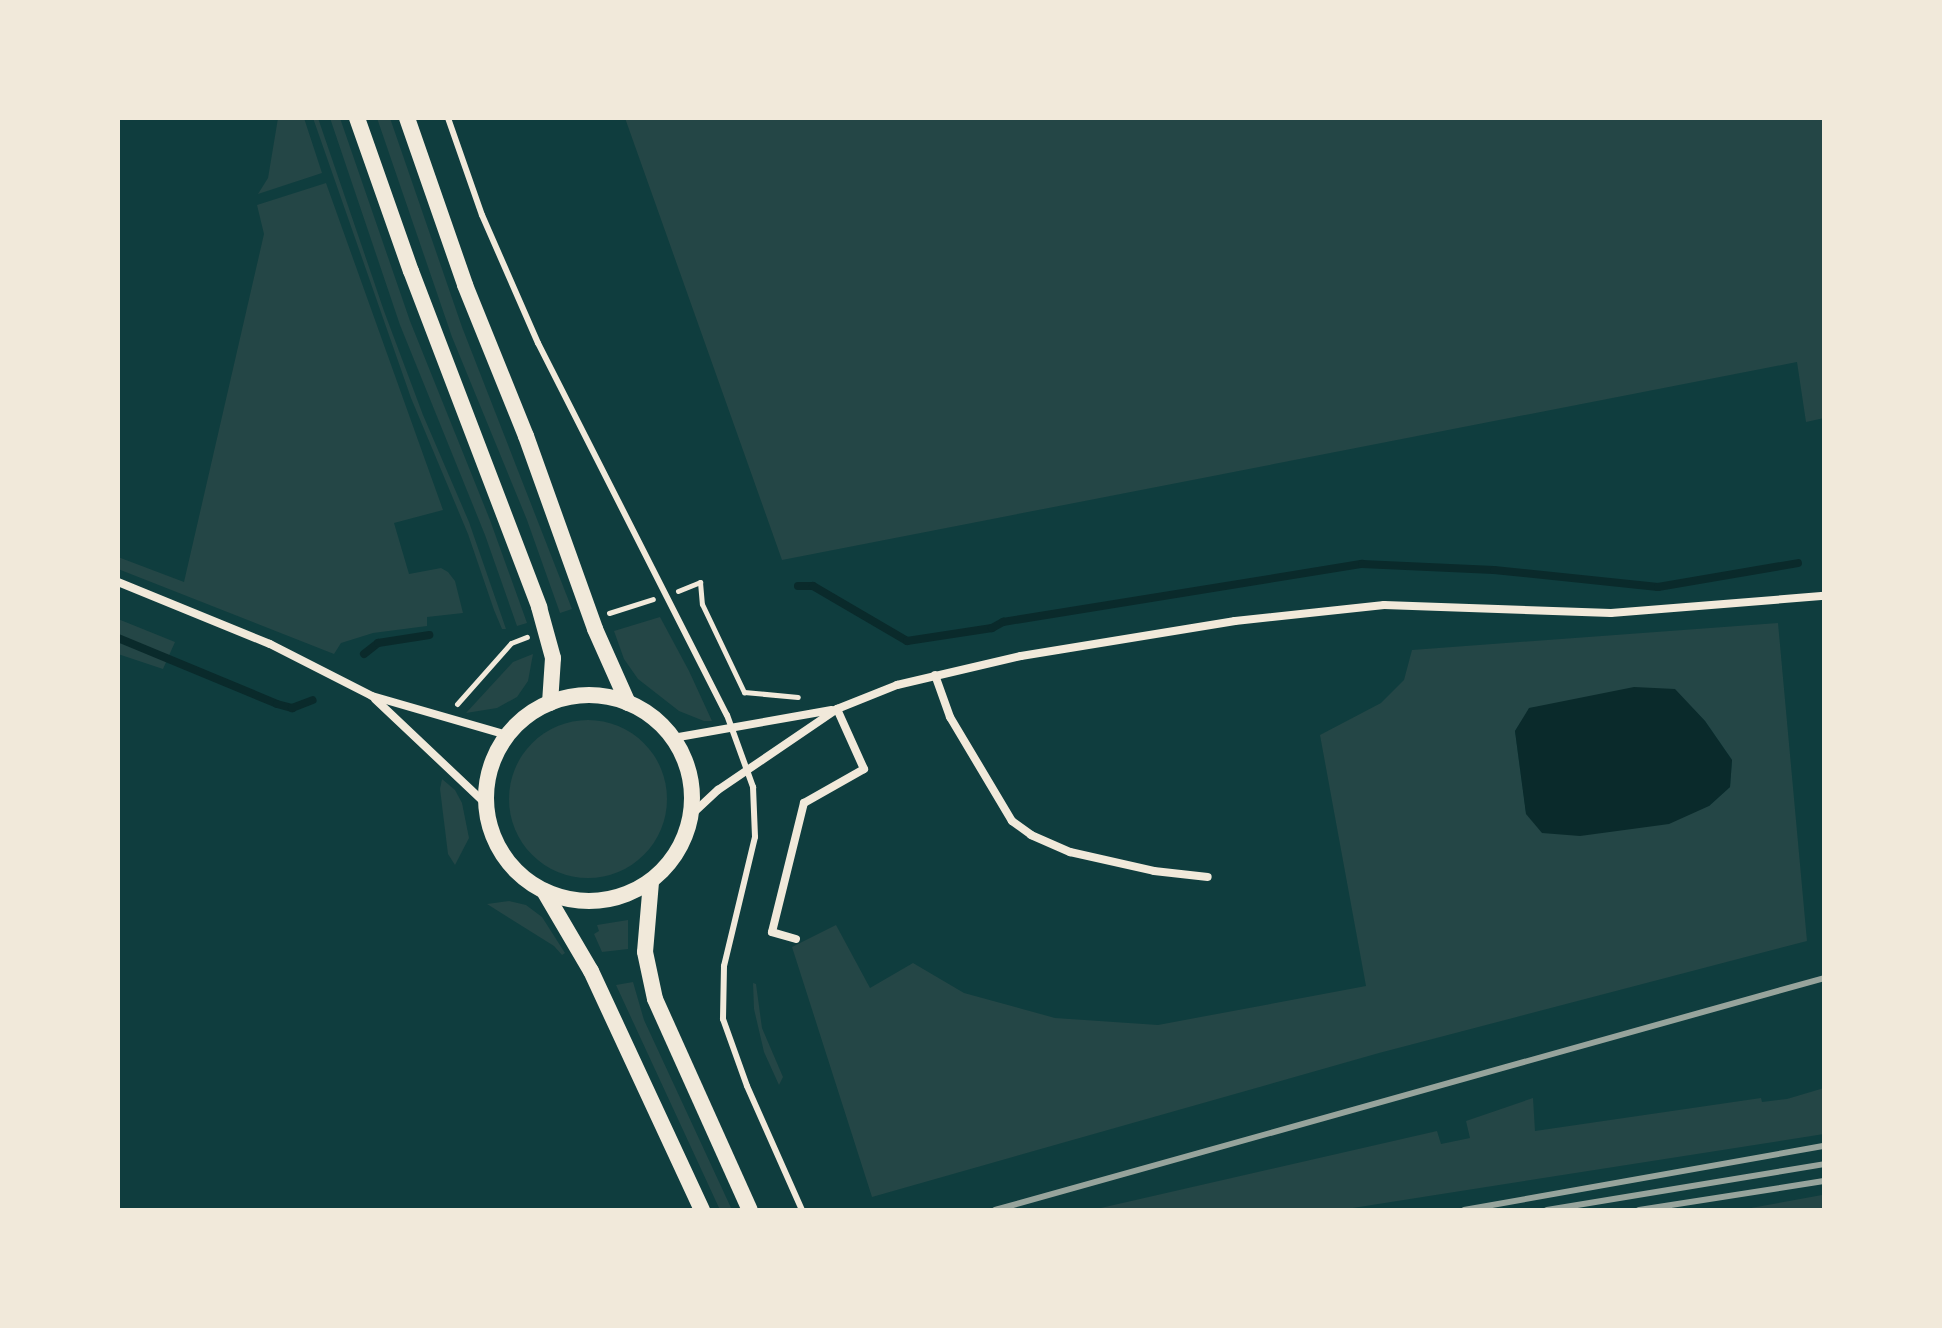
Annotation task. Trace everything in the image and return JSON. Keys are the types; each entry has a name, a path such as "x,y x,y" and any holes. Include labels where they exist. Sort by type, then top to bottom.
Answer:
{"main road":[{"path":"357,118 421,300 543,619 553,658 550,703"},
{"path":"407,118 465,285 526,436 595,629 628,703"},
{"path":"589,696 628,703 661,724 673,738 688,767 691,815 682,843 651,882 619,897 587,901 544,891 522,877 506,860 490,827 486,804 488,777 507,735 518,722 550,703 589,696"},
{"path":"651,882 645,948 655,999 750,1210"},
{"path":"544,891 591,971 702,1210"}],"street":[{"path":"118,582 270,644 372,696 507,735"},
{"path":"673,738 837,709 935,675 1021,656 1313,611 1384,605 1611,613 1824,596"},
{"path":"935,675 950,717 1012,821 1056,847 1094,858 1208,877"},
{"path":"372,696 486,804"},
{"path":"691,815 718,790 837,709"},
{"path":"796,939 772,932 804,803 864,769 837,709"}],"lane":[{"path":"448,118 482,215 538,343 732,729 753,787 755,837 724,966 723,1019 747,1086 802,1210"}],"path":[{"path":"700,582 702,604 744,692"},
{"path":"454,708 511,643 533,635"}],"shaded area":[{"path":"278,118 304,118 322,173 258,194 268,178"},
{"path":"313,118 318,118 384,311 423,415 469,522 506,629 502,629 494,610 468,534 411,398"},
{"path":"330,118 340,118 410,321 490,520 527,623 517,626 485,535 400,325"},
{"path":"377,118 390,118 462,327 572,609 560,613 527,520 452,337"},
{"path":"625,118 1824,118 1824,418 1806,422 1797,362 782,560"},
{"path":"326,183 443,510 394,523 409,574 441,568 448,572 455,581 463,613 427,617 427,626 373,633 341,643 334,654 118,569 118,557 184,582 264,234 257,205"},
{"path":"660,617 712,721 679,711 638,679 624,659 614,631"},
{"path":"118,619 175,642 163,669 118,654"},
{"path":"1778,623 1807,941 1379,1053 872,1197 792,947 836,925 870,988 913,963 964,993 1055,1018 1158,1025 1366,986 1320,735 1381,703 1404,680 1412,650","holes":["1674,689 1705,721 1732,760 1730,787 1709,806 1526,813 1515,731 1530,708"]},
{"path":"533,654 528,681 517,697 497,708 466,713 513,662"},
{"path":"1634,687 1675,689 1705,721 1732,760 1730,787 1709,806 1669,824 1580,836 1542,833 1526,814 1515,731 1529,708"},
{"path":"588,720 618,726 644,743 661,769 667,799 661,829 644,855 618,872 588,878 558,872 532,855 515,829 509,799 515,769 532,743 558,726"},
{"path":"442,779 455,790 462,803 469,838 455,865 448,854 440,789"},
{"path":"509,901 526,905 542,917 565,953 562,955 554,946 487,904"},
{"path":"628,920 628,949 602,952 594,934 599,931 597,925"},
{"path":"633,982 644,1020 732,1210 720,1210 616,985"},
{"path":"753,983 756,984 762,1028 783,1077 779,1085 764,1052 754,1009"},
{"path":"1824,1088 1824,1134 1340,1210 1092,1210 1437,1131 1441,1144 1470,1138 1466,1121 1533,1098 1535,1131 1761,1098 1762,1102 1787,1099"},
{"path":"1822,1195 1824,1210 1740,1210"}],"waterway":[{"path":"798,586 813,586 907,641 992,628 1003,622 1362,564 1494,570 1658,587 1798,563"},
{"path":"364,654 378,643 429,635"},
{"path":"118,638 277,704 292,708 313,700"}],"railway":[{"path":"995,1210 1824,978"},
{"path":"1464,1210 1824,1146"},
{"path":"1547,1210 1824,1164"},
{"path":"1639,1210 1824,1181"}]}
